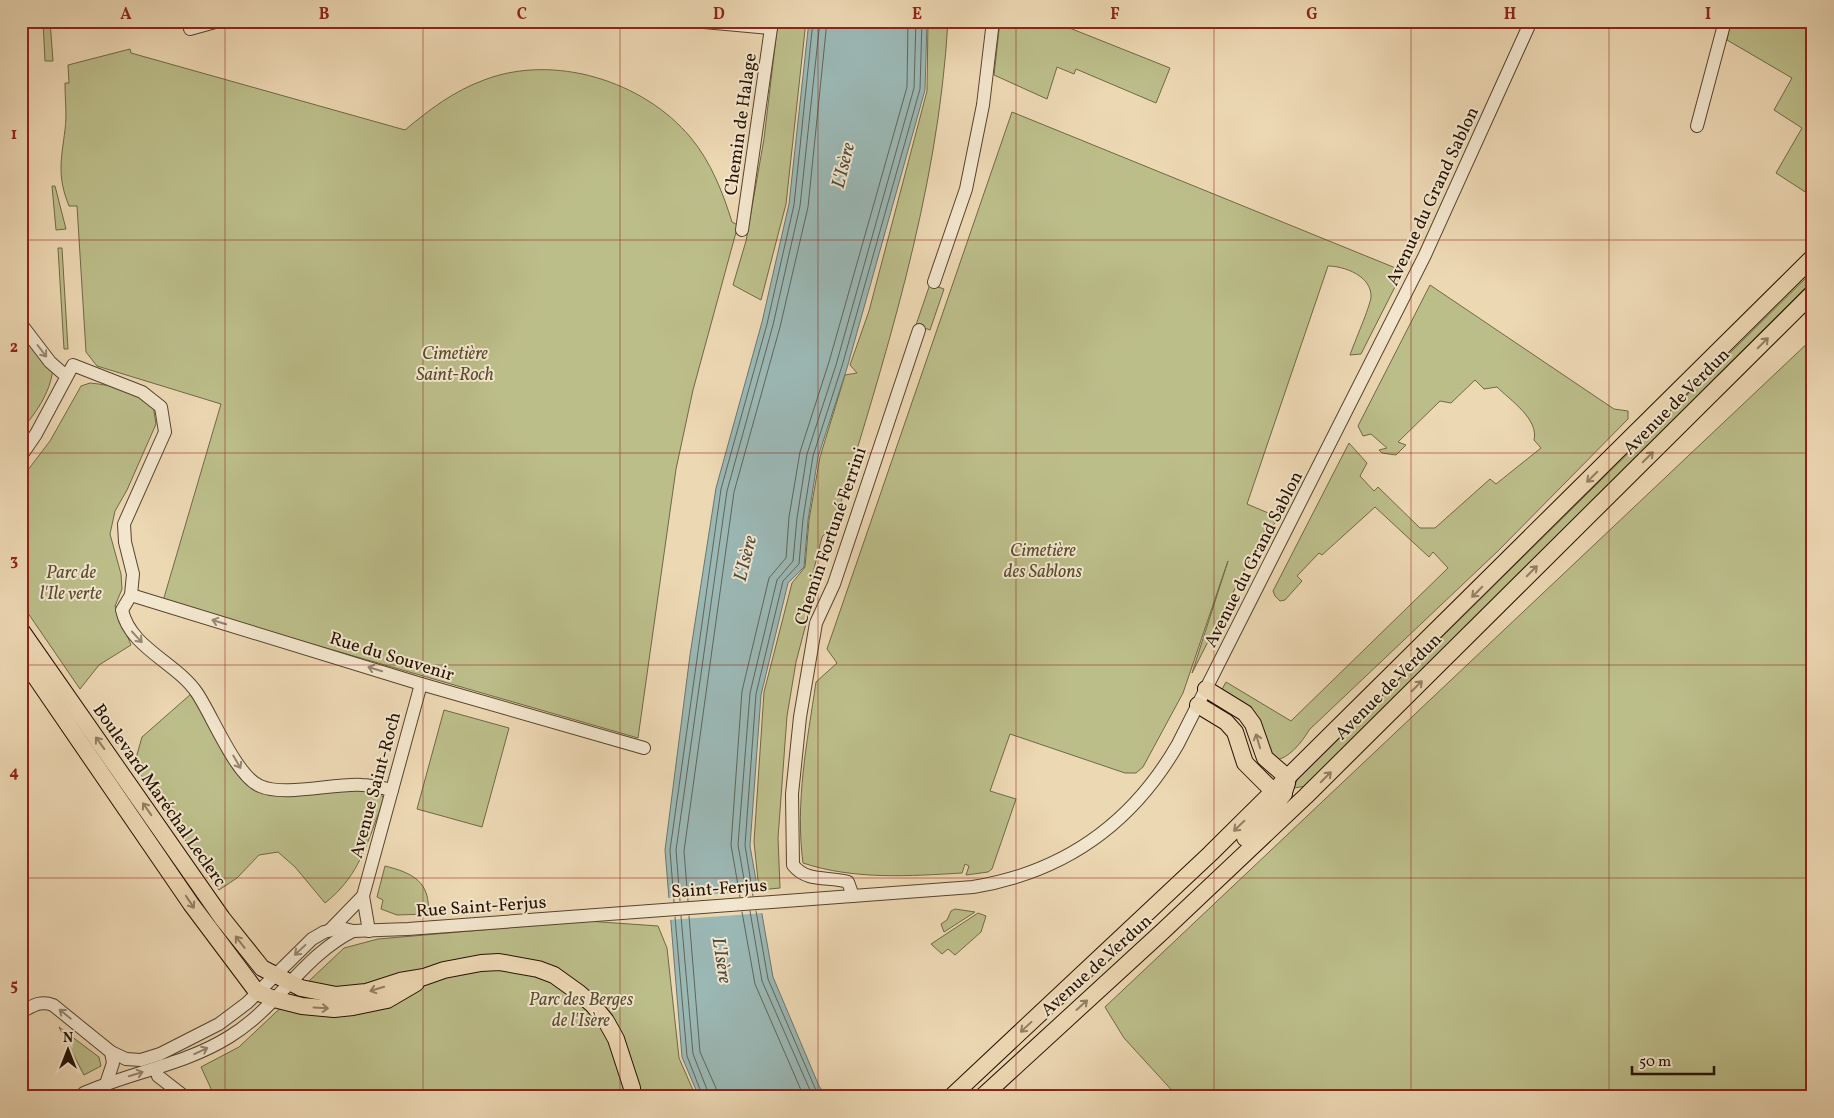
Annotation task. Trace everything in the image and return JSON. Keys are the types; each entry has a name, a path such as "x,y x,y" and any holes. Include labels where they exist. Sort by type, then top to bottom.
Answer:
{"main road":[{"name":"Avenue de Verdun","path":"952,1097 1279,793 1288,778 1813,257"},
{"name":"Avenue de Verdun","path":"982,1097 1306,796 1813,293"},
{"name":"Boulevard Maréchal Leclerc","path":"21,630 222,918 258,964 282,980"},
{"name":"Boulevard Maréchal Leclerc","path":"21,656 191,904 257,992"},
{"path":"1206,690 1245,713 1253,724 1265,758 1288,778"},
{"path":"1198,705 1226,722 1235,732 1245,764 1279,793 1306,796"},
{"path":"1188,906 1223,861 1277,805 1279,793"},
{"path":"282,980 323,994 336,995 366,992 400,981 424,978 462,966 499,962 526,966 554,975 593,1005 606,1021 616,1039 632,1088 632,1097"},
{"path":"257,992 274,999 318,1008 353,1007 387,1000 424,978"}],"street":[{"path":"190,25 219,21"},
{"path":"693,21 771,25"},
{"path":"934,282 966,189 980,121 993,21"},
{"name":"Avenue du Grand Sablon","path":"827,898 931,891 994,883 1030,874 1093,841 1128,812 1162,770 1206,690 1425,255 1531,21"},
{"path":"1696,126 1725,21"},
{"name":"Chemin de Halage","path":"742,230 771,25"},
{"path":"21,324 50,362 66,376"},
{"name":"Chemin Fortuné Ferrini","path":"853,896 848,882 810,877 799,873 793,865 792,794 800,717 816,623 834,584 920,330"},
{"path":"21,456 36,434 73,365 142,392 161,408 165,432 124,524 125,542 133,574 132,595 122,610 125,624 196,691 241,770 259,786 276,790 362,785 392,790"},
{"name":"Rue du Souvenir","path":"132,595 421,684 644,748"},
{"name":"Avenue Saint-Roch","path":"369,931 363,896 421,684"},
{"name":"Avenue Saint-Roch","path":"84,1093 156,1068 229,1037 255,1018 274,999 282,980 312,939 330,930 363,896"},
{"name":"Saint-Ferjus","path":"613,914 827,898"},
{"name":"Rue Saint-Ferjus","path":"352,931 613,914"},
{"path":"330,930 341,928 352,931"},
{"name":"Avenue Saint-Roch","path":"111,1052 126,1059 141,1060 160,1054 218,1024 247,1003 257,992 282,980 327,946 352,931"},
{"path":"21,1012 39,1003 44,1002 53,1005 111,1052 113,1063 106,1084"},
{"path":"160,1054 156,1068 158,1076 186,1097"}],"green space":[{"path":"43,21 50,21 53,61 45,61"},
{"path":"778,21 806,21 786,204 761,300 733,285 746,241 764,139"},
{"path":"928,21 948,21 942,86 933,150 921,213 872,401 834,525 822,537 811,581 813,597 796,662 787,716 778,838 780,888 759,890 754,842 764,692 792,583 805,567 809,520 820,457 845,375 857,373 850,365 869,311 927,91"},
{"path":"1000,21 1052,21 1170,68 1156,103 1076,69 1074,74 1057,67 1047,99 994,75"},
{"path":"1731,21 1813,21 1813,197 1776,173 1802,128 1774,110 1792,78 1727,40"},
{"name":"Cimetière Saint-Roch","path":"130,49 131,53 405,130 443,101 484,80 511,72 539,70 568,71 623,87 649,101 671,118 698,147 716,178 732,222 738,225 693,390 676,469 638,738 163,601 221,404 97,366 86,352 77,206 69,206 61,177 66,119 65,83 69,83 68,65"},
{"name":"Cimetière des Sablons","path":"1012,112 1403,271 1361,354 1350,355 1370,302 1370,290 1362,278 1349,270 1328,266 1247,504 1280,518 1272,526 1267,526 1192,673 1228,561 1183,693 1143,767 1136,773 1125,773 1010,734 990,791 1016,799 992,869 988,872 966,875 969,866 965,864 962,873 882,875 842,872 803,863 800,818 801,795 816,682 837,663 827,649"},
{"path":"52,186 55,186 66,229 56,230"},
{"path":"58,248 62,248 68,349 64,349"},
{"path":"1813,271 1813,280 1306,786 1294,788 1297,780"},
{"path":"930,284 944,289 930,330 916,325"},
{"path":"1430,285 1614,409 1628,411 1628,419 1499,550 1309,730 1295,749 1285,757 1274,760 1220,693 1226,682 1291,721 1448,568 1433,552 1429,557 1375,507 1322,555 1319,553 1297,576 1302,581 1285,600 1280,601 1275,596 1273,591 1349,443 1367,463 1360,476 1374,491 1378,487 1420,528 1435,528 1490,479 1496,484 1541,448 1534,440 1532,425 1522,410 1497,387 1484,389 1475,380 1451,403 1440,401 1398,442 1406,445 1396,455 1382,453 1379,450 1387,448 1371,434 1363,436 1358,426"},
{"path":"21,328 53,369 46,395 21,431"},
{"path":"1813,338 1813,1097 1178,1097 1124,1038 1105,1007"},
{"name":"Parc de l'Ile verte","path":"90,383 107,385 146,400 153,405 156,424 127,490 115,511 110,534 121,574 122,589 115,606 131,645 99,665 80,689 21,603 21,479 50,441 81,386"},
{"path":"191,694 247,782 356,790 381,794 384,799 362,856 347,881 325,903 295,867 278,852 259,855 237,878 219,890 134,765 142,737"},
{"path":"444,710 509,728 482,827 417,809"},
{"path":"385,866 404,872 418,881 426,894 428,914 397,915 381,909 383,900 377,897"},
{"path":"955,909 975,912 944,932 941,924 947,920 951,911"},
{"path":"978,913 986,916 981,932 955,955 948,949 942,954 931,944"},
{"name":"Parc des Berges de l'Isère","path":"587,921 658,926 667,948 679,1058 696,1097 217,1097 213,1093 201,1067 239,1047 344,948 378,939"},
{"path":"59,1027 99,1057 101,1066 84,1075"}],"water":[{"name":"L'Isère","path":"809,21 927,21 925,90 847,368 818,457 808,520 804,567 788,583 761,695 750,846 773,977 819,1086 827,1097 699,1097 682,1057 665,850 690,655 716,488 762,322 789,204"}],"pier":[{"path":"760,891 764,913 668,920 666,898"}]}
